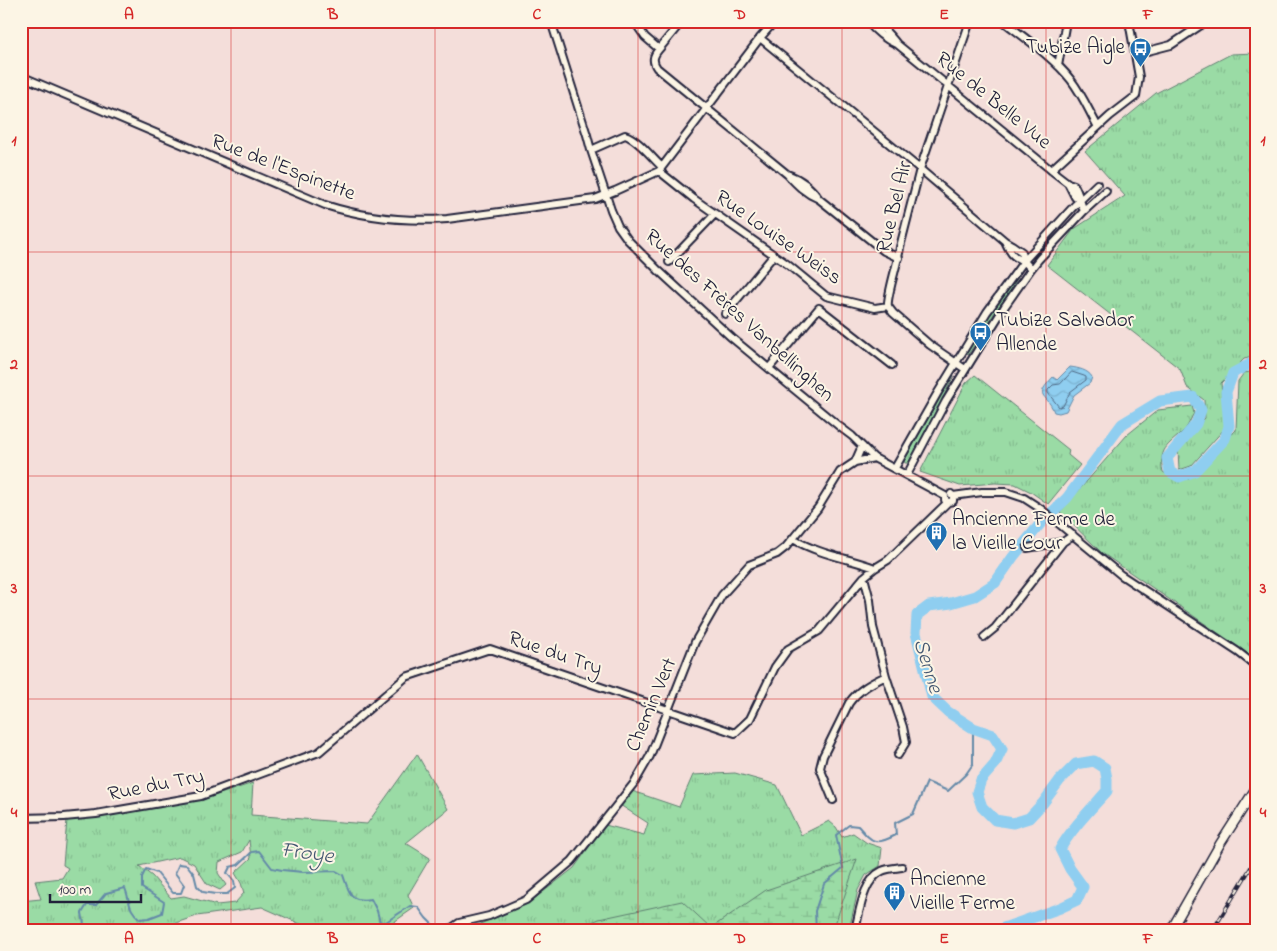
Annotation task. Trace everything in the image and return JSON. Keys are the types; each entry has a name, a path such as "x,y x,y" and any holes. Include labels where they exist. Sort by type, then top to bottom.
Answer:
{"street":[{"name":"Rue des Frères Vanbellinghen","path":"551,21 590,150 618,226 628,240 658,270 732,338 852,436 874,458 895,468 947,499 949,493 953,496 982,492 1006,492 1024,498 1055,520 1121,575 1238,652 1256,666"},
{"path":"634,21 658,49"},
{"path":"682,21 658,49 654,57 654,63 657,68 787,174 797,177 812,189 819,199 884,250 899,258"},
{"path":"661,169 760,38 775,21"},
{"name":"Rue de Belle Vue","path":"869,21 878,24 889,33 897,44 1068,183 1084,211"},
{"name":"Rue Bel Air","path":"888,306 900,247 920,169 970,21"},
{"path":"1004,21 1067,74 1085,101 1098,127"},
{"path":"1058,66 1066,21"},
{"path":"1051,170 1098,127 1136,96 1140,78 1129,21"},
{"path":"1136,54 1171,45 1204,21"},
{"path":"760,38 920,169 1005,242 1022,252 1024,261 1030,269"},
{"name":"Rue de l'Espinette","path":"21,76 325,205 349,213 376,218 407,220 447,219 595,199 661,169"},
{"name":"Rue Louise Weiss","path":"590,150 625,135 635,141 661,169 694,199 774,255 826,296 875,308 888,306"},
{"path":"895,468 987,312 1024,261 1079,200 1097,184"},
{"path":"907,475 965,369 1030,269 1084,211 1106,192"},
{"path":"669,262 715,214"},
{"path":"726,314 774,255"},
{"path":"888,306 892,313 930,345 965,369"},
{"path":"769,368 819,308 892,365"},
{"name":"Chemin Vert","path":"855,462 862,446"},
{"name":"Chemin Vert","path":"449,930 459,923 489,916 526,900 572,861 635,782 650,756 695,642 722,596 749,565 777,554 793,538 818,508 840,472 855,462 874,458"},
{"name":"Rue du Try","path":"21,818 96,814 201,796 319,752 406,677 490,649 735,733 750,719 775,667 788,649 819,631 864,577 874,568 888,560 947,499"},
{"path":"984,637 995,628 1062,542 1073,535"},
{"path":"793,538 818,552 874,568"},
{"path":"1027,548 1062,542"},
{"path":"864,577 870,600 873,627 906,742 898,755"},
{"path":"833,800 820,768 823,756 855,695 870,684 886,676"},
{"path":"1171,930 1220,844 1256,788"},
{"path":"855,930 870,880 884,870 902,867"}],"green space":[{"path":"1256,53 1256,356 1244,359 1221,383 1225,428 1191,466 1179,470 1178,449 1205,418 1204,400 1187,387 1180,369 1047,265 1074,229 1125,196 1085,151 1156,93 1231,54"},
{"path":"1022,266 1023,268 1011,290 968,355 966,352 992,309"},
{"path":"1256,371 1256,659 1102,553 1060,512 1127,435 1158,410 1192,406 1194,413 1188,425 1167,446 1162,456 1163,472 1171,477 1189,479 1236,430 1238,381 1244,373"},
{"path":"954,373 944,399 908,463 905,463 904,461"},
{"path":"975,375 1069,450 1068,455 1080,465 1048,504 1015,484 995,483 960,486 920,472 966,383"},
{"path":"417,754 448,809 406,843 430,858 408,895 414,908 391,924 375,925 374,930 314,930 262,907 197,916 157,929 21,930 21,901 41,899 35,881 62,878 68,868 63,865 67,820 92,818 205,799 253,783 251,815 367,824","holes":["249,840 251,858 235,873 244,893 235,903 217,905 184,896 171,898 152,876 139,866 180,857 194,864 207,884 220,890 226,885 218,873 219,862 242,852"]},
{"path":"735,773 777,785 801,835 829,821 836,827 842,837 853,833 867,843 882,848 880,866 866,875 858,890 849,930 465,930 530,902 574,868 605,825 644,835 648,823 620,805 632,791 679,807 693,775"},
{"path":"857,859 833,930 575,930 599,919 682,901 711,928 766,890"}],"water":[{"path":"1070,367 1088,373 1092,377 1090,383 1074,395 1066,411 1054,412 1042,392 1053,377 1057,380"}],"waterway":[{"name":"Senne","path":"998,930 1077,900 1083,887 1070,869 1060,849 1076,826 1107,791 1105,768 1094,761 1076,764 1060,780 1029,818 1013,823 995,820 982,807 977,792 981,780 995,764 1002,749 993,735 973,728 948,712 932,697 916,633 917,615 929,606 951,603 975,596 995,583 1013,557 1041,523 1067,498 1122,424 1160,401 1193,397 1201,410 1196,424 1167,458 1170,472 1179,477 1195,471 1225,439 1229,426 1226,392 1233,373 1250,364 1256,365"},
{"name":"Froye","path":"816,930 815,911 824,884 843,868 836,835 849,825 858,826 867,836 875,841 883,841 896,835 895,823 913,814 927,782 948,791 966,774 973,764 973,728"},
{"name":"Froye","path":"85,930 82,913 87,905 96,905 106,893 125,888 131,908 140,919 162,913 164,902 142,888 142,877 146,869 157,873 173,893 181,893 184,885 175,873 179,864 187,865 194,874 197,886 203,892 227,894 235,888 234,881 227,873 230,867 238,865 252,852 259,851 272,868 303,872 336,871 343,875 354,898 371,899 380,922 386,922 410,906 418,907 438,930"}],"railway":[{"path":"1213,930 1256,859"}],"place":[{"name":"Tubize Aigle","path":"1141,67"},
{"name":"Tubize Salvador Allende","path":"980,352"},
{"name":"Ancienne Ferme de la Vieille Cour","path":"936,551"},
{"name":"Ancienne Vieille Ferme","path":"894,911"}]}
